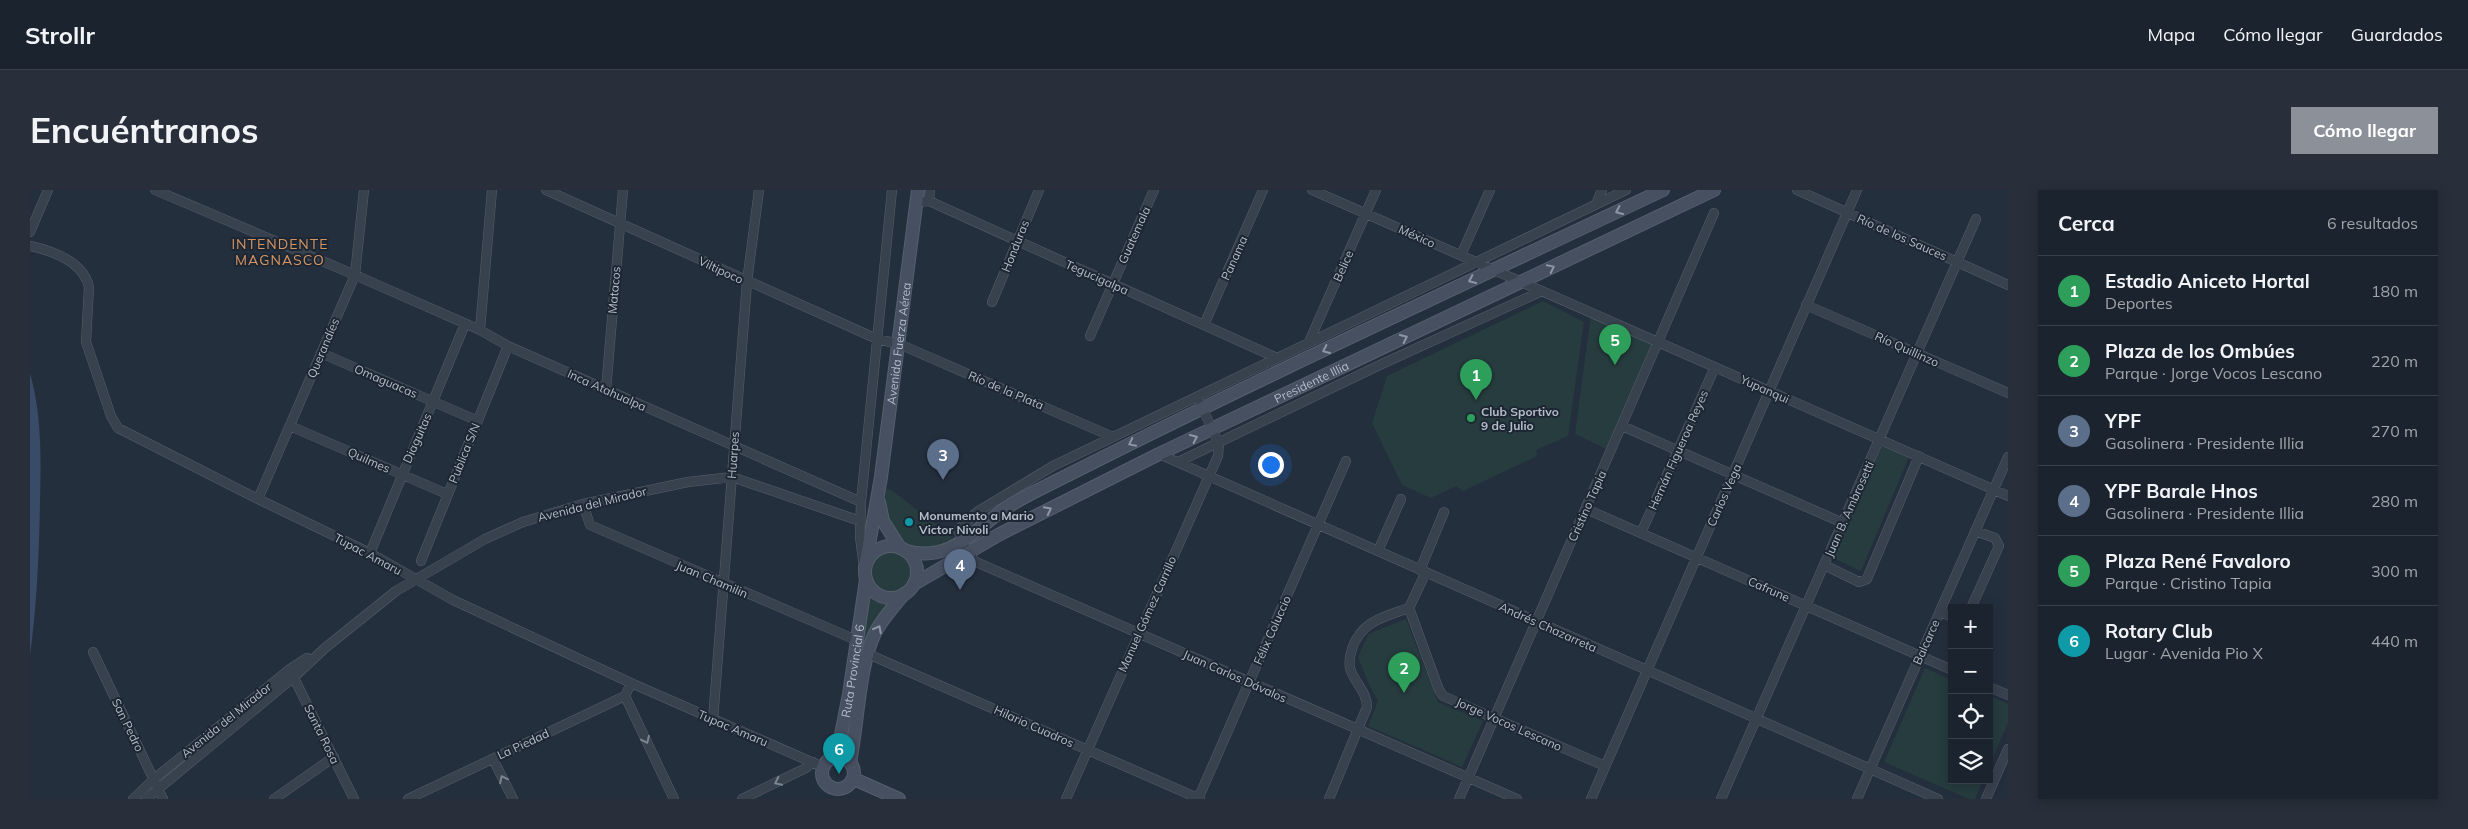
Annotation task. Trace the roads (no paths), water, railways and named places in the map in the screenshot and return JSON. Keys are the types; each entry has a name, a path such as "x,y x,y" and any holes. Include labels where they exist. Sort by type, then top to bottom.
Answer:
{"main road":[{"name":"Presidente Illia","path":"914,584 965,547 1005,508 1024,497 1203,408 1663,190"},
{"name":"Presidente Illia","path":"903,549 932,555 965,547 1714,190"},
{"name":"Avenida Fuerza Aérea","path":"865,572 878,497 921,198"},
{"path":"878,497 883,521 915,562 916,577 914,584 904,594 897,597 881,596 874,593 865,572 872,554 878,549 893,546 903,549"},
{"name":"Ruta Provincial 6","path":"822,763 837,746 850,694 865,572"},
{"name":"Ruta Provincial 6","path":"850,762 868,654 875,632 886,615 904,594"},
{"path":"834,799 829,787 822,778 822,763 840,757 850,762 854,770 850,799"},
{"path":"829,787 842,789 852,782"},
{"path":"852,782 899,799"}],"street":[{"path":"30,232 48,190"},
{"name":"Inca Atahualpa","path":"155,190 480,330 508,346 860,502"},
{"name":"Querandíes","path":"258,499 355,275 364,190"},
{"path":"480,330 492,190"},
{"name":"Viltipoco","path":"546,190 746,282 877,339 899,344"},
{"name":"Matacos","path":"606,390 623,190"},
{"name":"Huarpes","path":"713,720 746,282 759,190"},
{"path":"865,572 860,502 892,190"},
{"path":"921,198 930,190"},
{"name":"Honduras","path":"992,302 1039,190"},
{"name":"Guatemala","path":"1090,336 1154,190"},
{"name":"Panama","path":"1204,325 1264,190"},
{"name":"México","path":"1312,190 1522,282"},
{"name":"Belice","path":"1309,342 1376,190"},
{"path":"1461,255 1490,190"},
{"path":"1596,204 1602,190"},
{"path":"965,547 958,530 977,512 1053,466 1626,190"},
{"name":"Río de los Sauces","path":"1797,190 2008,285"},
{"name":"Carlos Vega","path":"1590,799 1857,190"},
{"name":"Tegucigalpa","path":"921,198 1276,358"},
{"name":"Cristino Tapia","path":"1459,799 1714,213"},
{"name":"Juan B. Ambrosetti","path":"1721,799 1976,219"},
{"name":"Tupac Amaru","path":"30,246 58,254 73,263 87,279 89,287 86,342 111,416 118,428 370,553 452,600 713,720 822,763"},
{"name":"Yupanqui","path":"1522,282 2008,496"},
{"path":"1178,462 1219,444 1274,415 1384,363 1542,291"},
{"name":"Río Quillinzo","path":"1806,305 2008,393"},
{"name":"Diaguitas","path":"370,553 465,324"},
{"name":"Río de la Plata","path":"899,344 1113,437"},
{"name":"Publica S/N","path":"421,561 508,346"},
{"path":"1378,351 1384,363"},
{"name":"Omaguacas","path":"321,354 478,420"},
{"name":"Hernán Figueroa Reyes","path":"1641,533 1715,367"},
{"path":"1197,396 1214,428 1219,444"},
{"name":"Quilmes","path":"290,426 447,494"},
{"path":"1622,426 1843,523"},
{"name":"Manuel Gómez Carrillo","path":"1066,799 1218,456 1219,444"},
{"name":"Andrés Chazarreta","path":"1159,454 1938,799"},
{"path":"1824,566 1859,582 1867,579 1918,456"},
{"name":"Balcarce","path":"1857,799 2008,457"},
{"name":"Félix Coluccio","path":"1199,799 1346,461"},
{"name":"Avenida del Mirador","path":"134,799 396,591 505,529 583,504 688,482 732,477 860,521"},
{"path":"1378,551 1400,499"},
{"name":"Juan Chamilin","path":"583,504 590,526 856,640"},
{"name":"Cafrune","path":"1586,509 1948,668"},
{"path":"1329,799 1368,707 1367,699 1350,668 1350,655 1355,640 1370,622 1409,608 1444,512"},
{"path":"1973,604 1998,546 1995,538 1975,531"},
{"name":"Juan Carlos Dávalos","path":"965,547 976,562 1516,799"},
{"name":"Jorge Vocos Lescano","path":"1409,608 1439,690 1443,696 1605,766"},
{"path":"1940,612 1948,615"},
{"name":"San Pedro","path":"93,652 163,799"},
{"name":"Hilario Cuadros","path":"868,654 1199,799"},
{"name":"Santa Rosa","path":"292,673 354,799"},
{"path":"631,683 625,696 674,799"},
{"path":"1993,689 2008,695"},
{"name":"La Piedad","path":"408,799 625,696"},
{"path":"1986,799 2008,749"},
{"path":"274,799 334,758"},
{"path":"493,759 513,799"},
{"path":"742,799 806,768 822,763"},
{"name":"Avenida del Mirador","path":"146,799 156,783"}],"water":[{"path":"30,373 39,421 41,469 37,579 30,655"}],"place":[{"name":"Plaza René Favaloro","path":"1615,365"},
{"name":"Estadio Aniceto Hortal","path":"1476,400"},
{"name":"Club Sportivo 9 de Julio","path":"1471,418"},
{"name":"YPF","path":"943,480"},
{"name":"Monumento a Mario Victor Nivoli","path":"909,522"},
{"name":"YPF Barale Hnos","path":"960,590"},
{"name":"Plaza de los Ombúes","path":"1404,693"},
{"name":"Rotary Club","path":"839,774"}],"district":[{"name":"INTENDENTE MAGNASCO","path":"280,252"}]}
